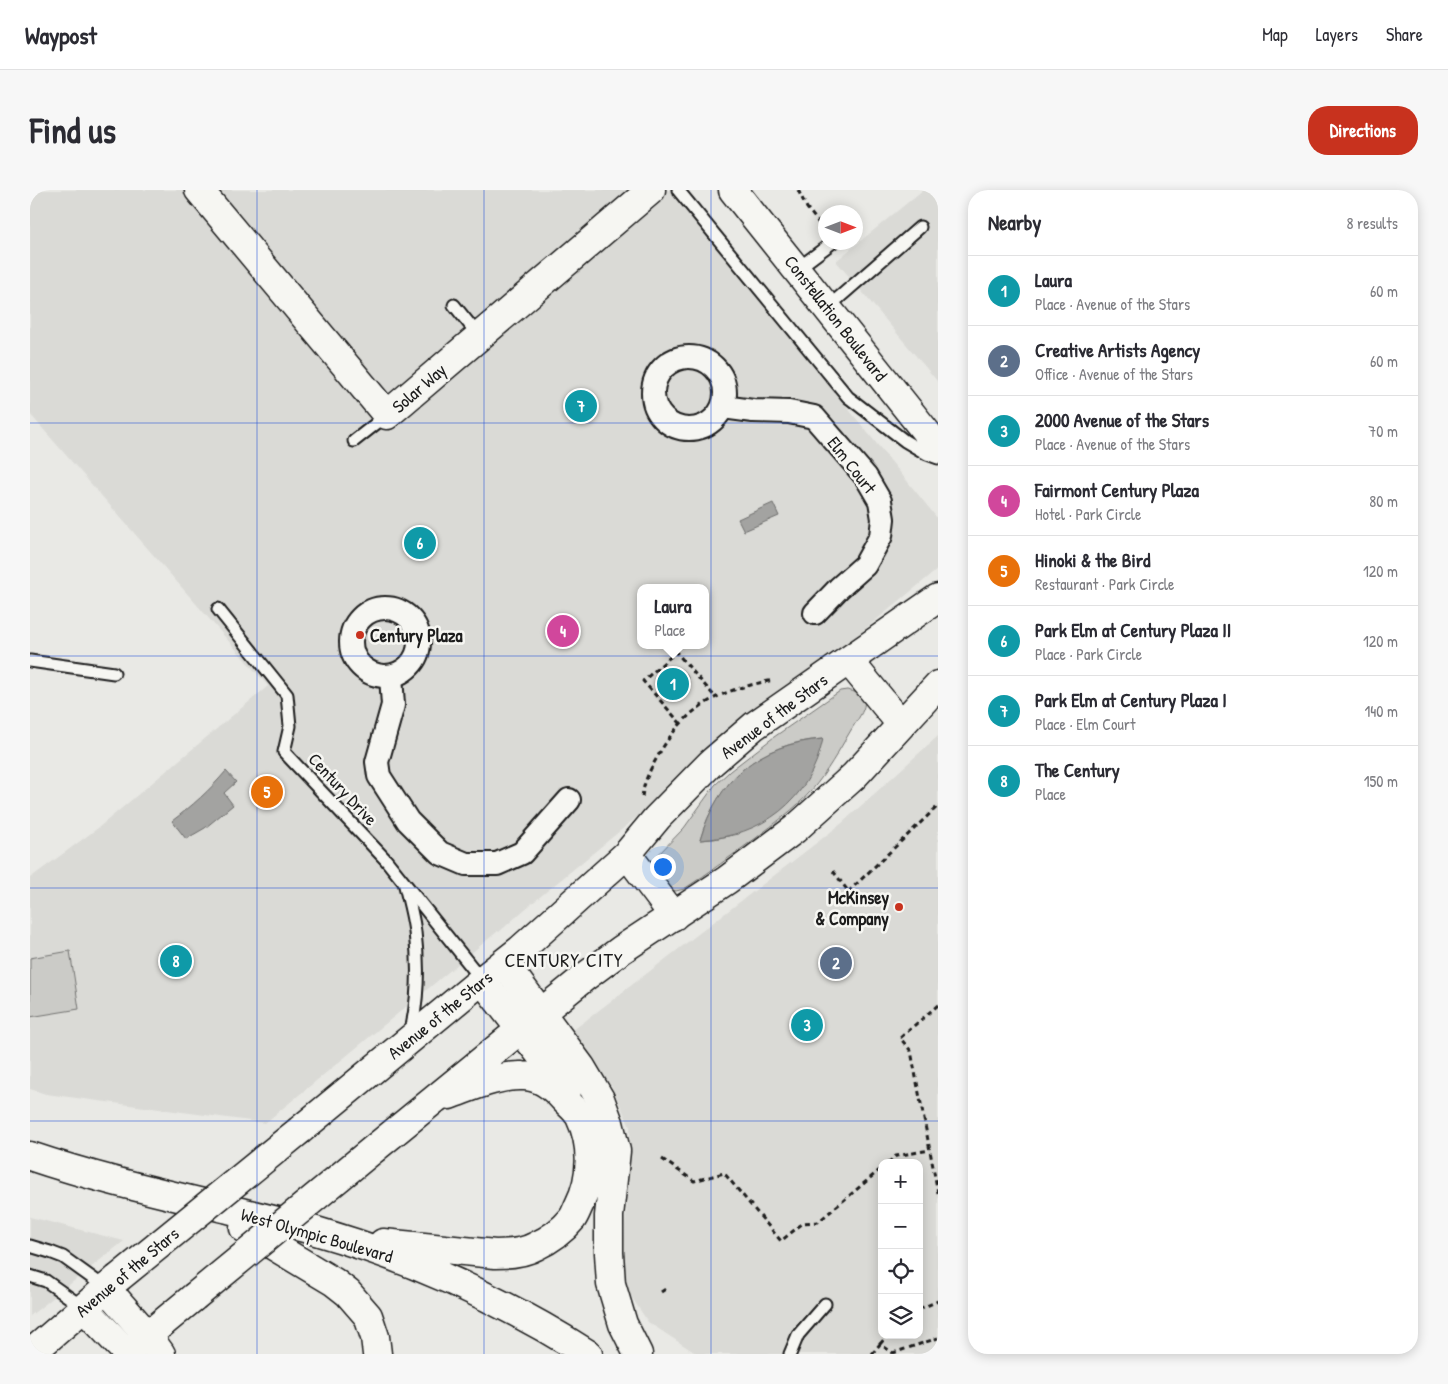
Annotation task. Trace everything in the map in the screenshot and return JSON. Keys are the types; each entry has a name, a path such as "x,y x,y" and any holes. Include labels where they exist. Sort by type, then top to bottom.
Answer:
{"main road":[{"name":"Solar Way","path":"199,190 387,415 651,190"},
{"name":"Constellation Boulevard","path":"733,190 938,447"},
{"name":"Avenue of the Stars","path":"30,1353 520,950 627,854 657,818 711,763 754,726 938,598"},
{"path":"849,661 901,724"},
{"path":"84,1308 127,1354 155,1345 194,1297 530,1021 604,962 745,868 810,816 854,776 938,685"},
{"path":"627,854 674,916"},
{"path":"342,1239 511,1254 535,1247 557,1233 573,1218 584,1196 590,1167 588,1138 579,1115 530,1021 504,963"},
{"path":"482,980 581,1067 600,1099 610,1123 616,1151 610,1216 609,1253 611,1284 623,1324 638,1354"},
{"path":"431,1102 495,1080 524,1076 543,1080 579,1115"},
{"name":"West Olympic Boulevard","path":"30,1156 108,1180 286,1223 342,1239 428,1270 483,1294 536,1322 588,1354"},
{"path":"204,1204 334,1282 348,1293 368,1316 375,1337 377,1354"},
{"path":"112,1284 155,1345"}],"street":[{"name":"Elm Court","path":"722,407 753,411 789,412 814,417 866,477 880,501 883,519 881,536 865,565 815,613"},
{"path":"391,676 393,705 377,762 379,776 408,821 440,853 466,864 497,864 522,853 569,800"}],"lane":[{"path":"678,190 848,397 905,442 938,458"},
{"path":"827,308 920,227"},
{"path":"797,269 822,250"},
{"path":"454,305 479,336"},
{"path":"354,441 387,415"},
{"name":"Century Drive","path":"218,609 287,695 290,726 284,752 386,860 482,980"},
{"path":"30,661 114,673"},
{"path":"405,885 415,931 417,968 415,1013 409,1040"},
{"path":"30,1246 63,1257 112,1284"},
{"path":"30,1276 46,1281 84,1308"},
{"path":"790,1354 798,1335 826,1304"}],"path":[{"path":"798,190 807,208 822,227 817,232"},
{"path":"681,724 643,681 676,652 716,698"},
{"path":"642,796 644,783 670,736 694,710 723,693 756,684"},
{"path":"848,892 938,806"},
{"path":"833,871 854,899"},
{"path":"938,1005 900,1038 911,1052 938,1193"},
{"path":"893,1159 896,1156 930,1150"},
{"path":"662,1159 694,1181 724,1173 781,1241 803,1222 818,1222 878,1171"},
{"path":"661,1292 667,1288"},
{"path":"923,1308 938,1302"},
{"path":"880,1344 893,1354 938,1338"},
{"path":"872,1354 884,1339"}],"shaded area":[{"path":"30,190 670,190 938,519 938,569 265,1123 46,1094 30,1089 30,878 98,828 268,686 30,414"},
{"path":"923,190 938,190 938,382 836,261 849,250 863,250 863,239"},
{"path":"773,503 779,516 744,531 738,519"},
{"path":"674,668 685,672 689,683 685,694 674,698 663,694 659,683 663,672"},
{"path":"847,690 862,697 864,707 823,776 811,791 778,821 702,877 684,889 676,891 669,889 654,870 655,858 684,828 715,785 774,737 840,691","holes":["822,739 739,834 700,840 718,799 730,783 744,768 779,748 800,742"]},
{"path":"938,736 938,1354 697,1354 648,1322 625,1287 623,1251 628,1191 630,1127 612,1087 572,1031 841,824"},
{"path":"823,739 817,761 807,780 795,797 780,811 763,823 744,831 723,837 700,840 708,818 718,799 744,768 760,757 779,748 800,742"},
{"path":"226,771 236,782 224,793 233,805 205,828 186,839 172,821 200,798"},
{"path":"70,951 79,1009 30,1017 30,958"},
{"path":"30,1217 124,1241 30,1316"}],"place":[{"name":"Park Elm at Century Plaza I","path":"581,406"},
{"name":"Park Elm at Century Plaza II","path":"420,543"},
{"name":"Fairmont Century Plaza","path":"563,631"},
{"name":"Century Plaza","path":"360,635"},
{"name":"Laura","path":"673,684"},
{"name":"Hinoki & the Bird","path":"267,792"},
{"name":"McKinsey & Company","path":"899,907"},
{"name":"The Century","path":"176,961"},
{"name":"Creative Artists Agency","path":"836,963"},
{"name":"2000 Avenue of the Stars","path":"807,1025"}],"district":[{"name":"CENTURY CITY","path":"564,959"}]}
